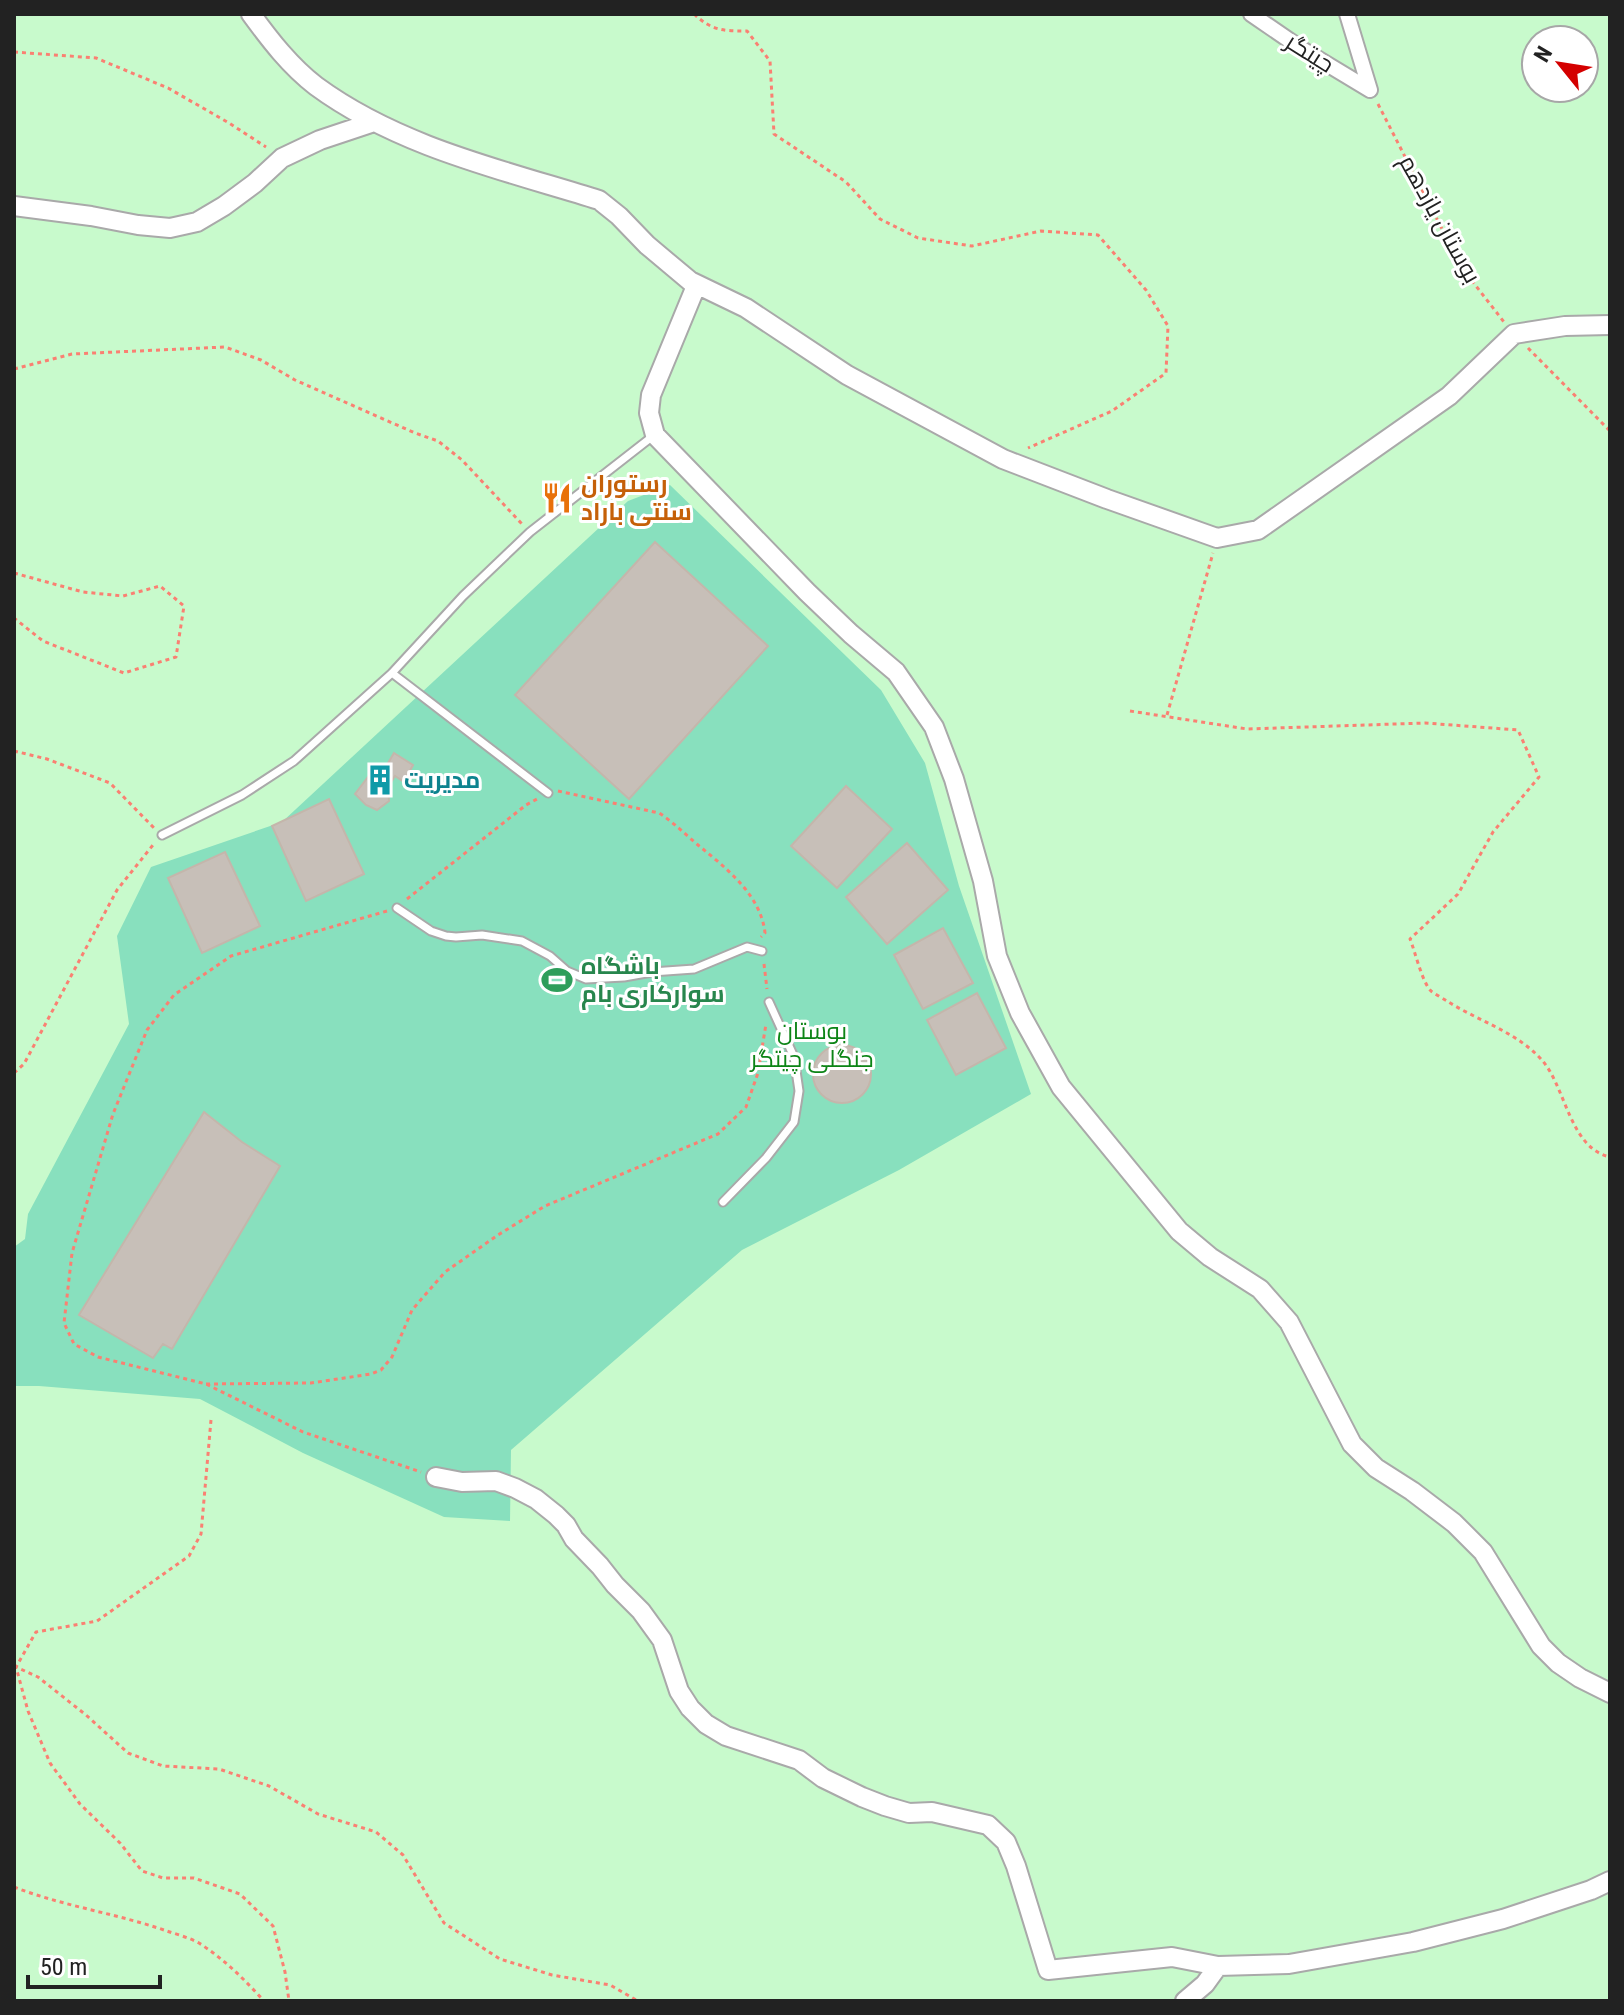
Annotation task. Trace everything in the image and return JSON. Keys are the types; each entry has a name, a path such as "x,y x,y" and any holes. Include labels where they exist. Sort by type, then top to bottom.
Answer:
{"street":[{"path":"251,14 280,53 315,85 374,122 440,150 599,200 696,286 746,308 847,375 1003,459 1217,538 1258,530 1449,396 1514,334 1565,326 1610,325"},
{"name":"چیتگر","path":"1251,14 1370,90"},
{"path":"1347,14 1370,90"},
{"path":"14,206 170,228 197,222 255,183 282,158 320,140 374,122"},
{"path":"696,286 651,395 649,413 655,435 807,592 896,672 934,727 954,779 983,881 997,956 1020,1013 1061,1087 1179,1231 1210,1257 1260,1289 1289,1322 1352,1444 1376,1468 1454,1523 1483,1552 1541,1646 1558,1663 1610,1693"},
{"path":"436,1477 462,1482 496,1481 536,1499 556,1515 574,1539 641,1611 662,1640 679,1691 706,1724 726,1736 799,1760 823,1778 885,1806 909,1813 932,1812 988,1825 1006,1842 1011,1854 1048,1970 1172,1957 1218,1966 1289,1964 1413,1942 1503,1919 1610,1881"},
{"path":"1185,2001 1205,1984 1218,1966"}],"lane":[{"path":"162,835 242,795 294,761 392,673 463,596 530,532 655,435"},
{"path":"392,673 548,793"},
{"path":"397,908 431,931 446,936 482,935 522,941 550,956 567,971 586,979 694,969 747,947 762,951"},
{"path":"723,1202 766,1158 794,1122 799,1091 794,1057 769,1002"}],"path":[{"path":"694,14 704,24 721,31 747,31 770,61 774,134 846,182 880,219 918,238 972,246 1041,231 1098,235 1146,290 1168,326 1166,373 1112,411 1003,459"},
{"path":"14,52 96,58 168,88 282,158"},
{"name":"بوستان یازدهم","path":"1370,90 1462,268 1514,334 1610,431"},
{"path":"14,369 72,354 225,347 261,360 295,380 438,441 462,460 530,532"},
{"path":"1167,716 1217,538"},
{"path":"14,573 83,592 123,596 160,586 184,606 176,657 124,673 43,641 14,618"},
{"path":"1130,711 1247,729 1425,723 1518,730 1539,777 1493,832 1458,894 1410,939 1429,989 1460,1009 1507,1032 1542,1060 1560,1090 1575,1128 1600,1155 1610,1157"},
{"path":"14,751 47,759 110,783 162,835 117,890 24,1064 14,1073"},
{"path":"206,1384 311,1383 381,1370 392,1357 412,1310 445,1272 545,1206 718,1134 746,1107 758,1073 769,1002 761,938 765,929 758,908 747,891 718,861 659,813 560,791 548,793 526,805 397,908 231,956 174,995 147,1030 113,1114 72,1253 64,1323 74,1344 98,1357 206,1384 303,1432 436,1477"},
{"path":"211,1420 201,1534 189,1556 97,1621 36,1632 15,1667 28,1711 50,1763 80,1804 120,1843 142,1871 163,1878 194,1878 240,1894 273,1926 289,2001"},
{"path":"15,1667 38,1677 128,1753 163,1766 219,1769 269,1786 318,1814 376,1832 403,1855 444,1923 500,1959 552,1975 610,1985 638,2001"},
{"path":"14,1887 45,1899 138,1921 196,1942 236,1971 264,2001"}],"green space":[{"name":"بوستان جنگلی چیتگر","path":"14,14 1610,14 1610,2001 14,2001"},
{"name":"باشگاه سوارکاری بام","path":"670,485 881,690 925,763 959,886 1031,1094 899,1170 742,1250 511,1450 510,1521 444,1517 303,1453 200,1399 14,1386 14,1247 25,1239 28,1214 129,1024 117,936 151,867 282,822 628,501"}],"building":[{"path":"655,542 768,646 629,799 515,695"},
{"name":"مدیریت","path":"394,753 413,765 404,782 395,776 388,787 389,801 377,810 366,805 355,794 368,777 381,775"},
{"path":"846,786 892,829 837,888 791,846"},
{"path":"329,799 364,874 306,901 272,826"},
{"path":"907,843 948,890 887,944 846,897"},
{"path":"225,852 260,926 202,953 168,878"},
{"path":"943,928 973,983 923,1009 894,955"},
{"path":"977,993 1006,1048 956,1075 927,1020"},
{"path":"842,1045 863,1053 871,1074 863,1095 842,1103 821,1095 813,1074 821,1053"},
{"path":"204,1112 242,1142 280,1166 172,1349 163,1344 153,1358 79,1315"}],"place":[{"name":"رستوران سنتی باراد","path":"557,498"},
{"name":"مدیریت","path":"380,780"},
{"name":"باشگاه سوارکاری بام","path":"557,980"}]}
